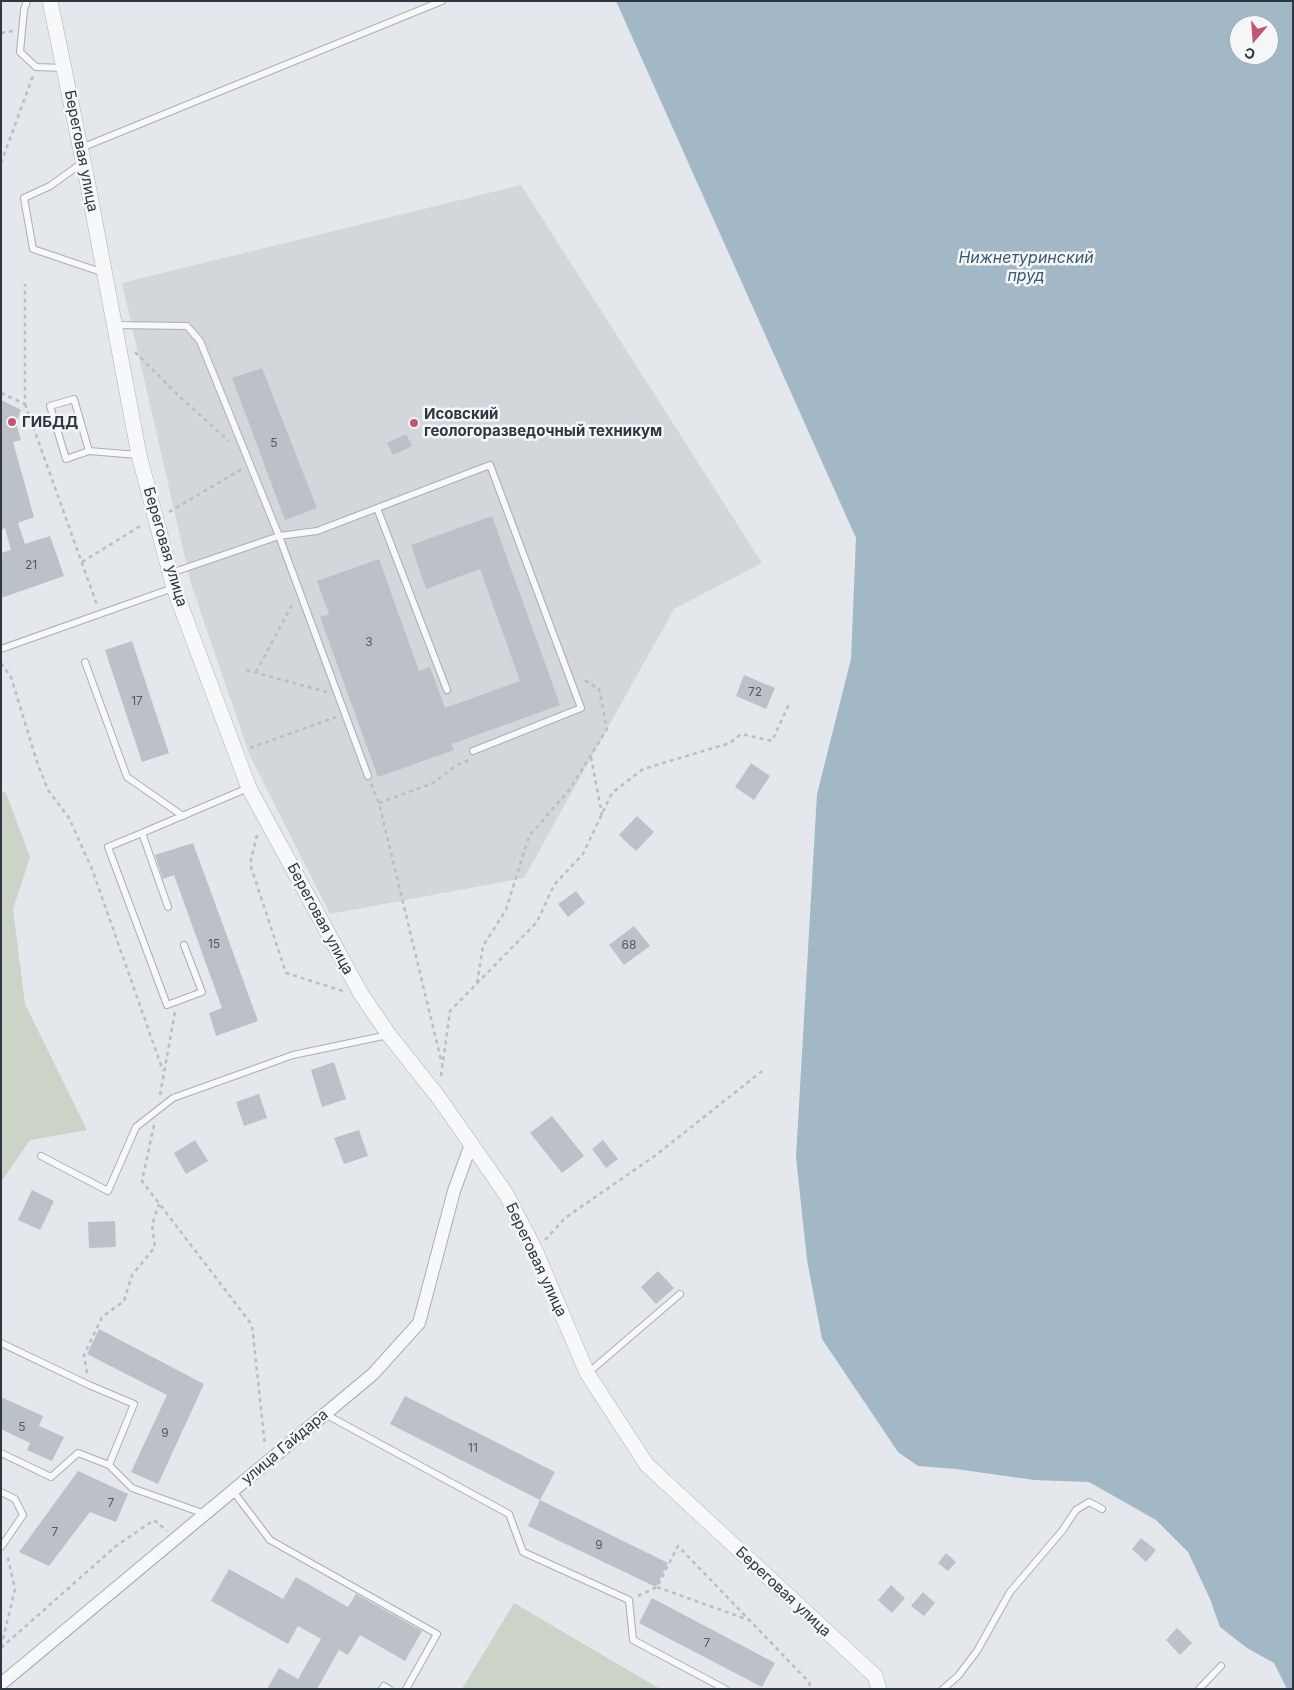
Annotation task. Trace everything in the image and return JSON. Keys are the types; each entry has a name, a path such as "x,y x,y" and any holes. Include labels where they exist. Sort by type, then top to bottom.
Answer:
{"street":[{"name":"Береговая улица","path":"50,1 82,155 139,456 174,588 249,788 364,998 389,1035 439,1098 506,1194 535,1250 587,1373 647,1465 875,1676 879,1689"},
{"name":"улица Гайдара","path":"1,1684 373,1374 419,1323 454,1191 470,1144"}],"lane":[{"path":"27,1 24,10 20,52 36,67 64,68"},
{"path":"104,273 33,249 24,198 50,186 82,155 442,1"},
{"path":"114,325 187,326 200,341 279,536 368,776"},
{"path":"89,450 74,398 50,406 66,459 89,450 139,456"},
{"path":"171,573 279,536 316,531 490,465 581,708 473,751"},
{"path":"377,508 447,690"},
{"path":"1,649 174,588"},
{"path":"85,662 127,777 183,816"},
{"path":"184,945 202,992 167,1005 108,847 249,788"},
{"path":"142,833 168,908"},
{"path":"41,1156 108,1191 136,1127 173,1098 293,1055 389,1035"},
{"path":"587,1373 680,1294"},
{"path":"1,1343 134,1404 109,1464"},
{"path":"326,1414 509,1514 523,1552 629,1600 633,1640 725,1689"},
{"path":"1,1453 51,1476 78,1453 109,1464 132,1488 205,1514"},
{"path":"233,1491 270,1540 437,1634 406,1689"},
{"path":"1,1492 15,1499 23,1516 3,1545"},
{"path":"942,1689 958,1676 978,1652 1010,1592 1062,1530 1076,1510 1089,1502 1102,1509"},
{"path":"1199,1689 1221,1666"},
{"path":"382,1689 384,1686 389,1689"}],"path":[{"path":"1,163 36,67"},
{"path":"25,284 25,404 100,614"},
{"path":"135,352 182,399 247,457"},
{"path":"1,393 25,404"},
{"path":"256,672 299,591"},
{"path":"1,663 11,677 37,762 48,790 69,818 92,869 164,1072"},
{"path":"246,670 338,694"},
{"path":"477,984 483,946 506,910 529,836 570,789 607,729 599,689 567,670"},
{"path":"439,1098 450,1012 537,922 554,885 583,854 612,793 643,768 730,743 741,734 772,741 790,702"},
{"path":"379,803 433,783 456,765 470,760 473,751"},
{"path":"591,755 602,815"},
{"path":"368,776 379,803 442,1066"},
{"path":"268,823 256,837 250,864 286,973 364,998"},
{"path":"177,1001 142,1181 252,1325 265,1448"},
{"path":"535,1250 565,1218 656,1154 762,1071"},
{"path":"89,1385 84,1355 102,1317 124,1301 132,1275 155,1246 152,1225 160,1204"},
{"path":"1,1648 116,1546 154,1520 171,1534"},
{"path":"1,1648 15,1589 3,1545"},
{"path":"629,1600 657,1588 678,1546 808,1681 812,1689"},
{"path":"657,1588 750,1621"}],"shaded area":[{"name":"Исовский геологоразведочный техникум","path":"521,185 762,563 674,609 524,878 330,914 250,756 191,584 122,283"}],"green space":[{"path":"1,791 6,793 30,857 13,909 25,1004 87,1130 30,1140 1,1182"},
{"path":"514,1603 660,1689 462,1689"}],"water":[{"name":"Нижнетуринский пруд","path":"616,1 1293,1 1293,1689 1287,1689 1274,1663 1247,1648 1220,1627 1210,1599 1188,1552 1156,1520 1089,1482 1034,1480 956,1469 918,1466 898,1452 822,1339 807,1260 796,1157 817,794 851,659 856,538"}],"building":[{"path":"262,368 317,508 285,520 232,378"},
{"path":"1,400 21,410 16,423 21,440 13,442 34,517 18,523 25,544 50,536 64,576 1,598 1,553 11,550 5,528 1,530"},
{"path":"406,434 412,446 393,455 387,443"},
{"path":"492,516 560,705 452,744 454,750 378,777 320,617 329,614 317,581 379,559 419,671 430,667 445,708 520,681 480,569 426,589 411,545"},
{"path":"132,641 169,753 142,762 105,650"},
{"path":"744,675 775,688 766,709 736,696"},
{"path":"751,763 770,776 754,800 735,787"},
{"path":"637,816 654,832 636,851 619,835"},
{"path":"193,843 258,1021 216,1036 209,1013 222,1008 174,875 163,879 155,855"},
{"path":"576,891 585,903 568,917 558,904"},
{"path":"634,926 650,946 624,965 609,945"},
{"path":"334,1062 346,1099 322,1107 311,1070"},
{"path":"259,1094 267,1118 244,1126 236,1102"},
{"path":"552,1116 584,1156 562,1173 530,1133"},
{"path":"359,1130 368,1156 344,1164 334,1138"},
{"path":"195,1140 208,1161 186,1174 174,1153"},
{"path":"603,1140 618,1159 606,1168 592,1149"},
{"path":"32,1190 54,1201 40,1230 18,1220"},
{"path":"115,1221 116,1247 89,1248 88,1222"},
{"path":"658,1271 674,1288 656,1304 641,1287"},
{"path":"99,1329 204,1384 158,1484 131,1472 167,1395 87,1354"},
{"path":"405,1396 555,1472 540,1500 390,1424"},
{"path":"1,1397 43,1416 39,1426 64,1437 52,1461 27,1450 30,1443 1,1429"},
{"path":"78,1471 128,1494 116,1522 90,1512 49,1566 19,1552"},
{"path":"540,1500 668,1563 656,1587 528,1526"},
{"path":"1141,1538 1156,1550 1146,1562 1132,1549"},
{"path":"946,1553 956,1562 948,1571 938,1563"},
{"path":"229,1569 283,1599 296,1577 348,1607 356,1594 422,1631 405,1661 360,1635 348,1655 339,1650 317,1689 267,1689 279,1668 298,1679 321,1639 298,1626 288,1644 211,1601"},
{"path":"891,1585 905,1598 892,1613 878,1600"},
{"path":"923,1592 935,1603 924,1616 911,1606"},
{"path":"652,1598 775,1663 762,1687 639,1623"},
{"path":"1177,1628 1192,1643 1180,1655 1166,1640"}],"place":[{"name":"ГИБДД","path":"12,422"},
{"name":"Исовский геологоразведочный техникум","path":"414,423"}]}
